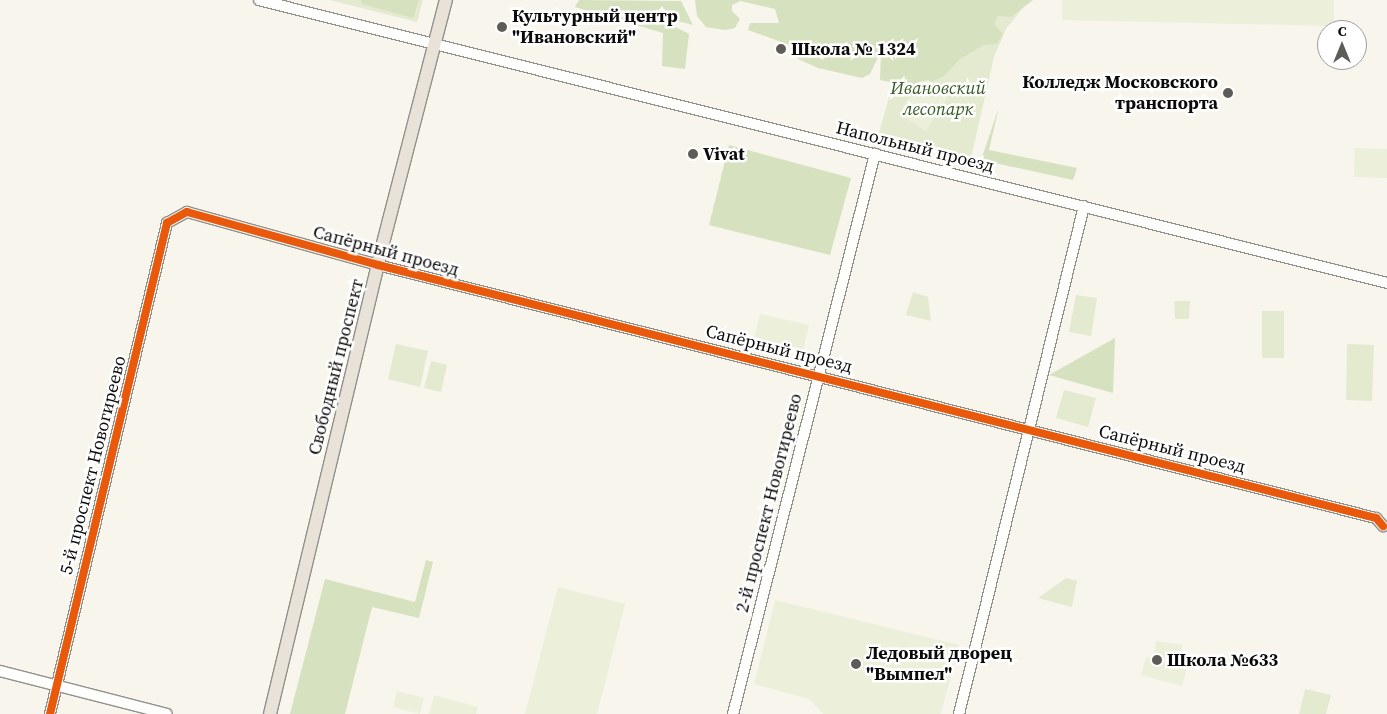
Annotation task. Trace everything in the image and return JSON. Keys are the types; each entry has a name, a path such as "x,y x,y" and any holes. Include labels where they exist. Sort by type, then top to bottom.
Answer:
{"main road":[{"name":"Свободный проспект","path":"270,714 378,265 446,0"}],"street":[{"name":"Напольный проезд","path":"259,0 1387,283"},
{"name":"2-й проспект Новогиреево","path":"733,714 818,374 876,154"},
{"path":"959,714 1084,206"},
{"name":"Сапёрный проезд","path":"167,224 187,212 378,265 818,374 1376,518 1383,526"},
{"name":"5-й проспект Новогиреево","path":"50,714 167,224"},
{"path":"0,671 166,714"}],"green space":[{"path":"330,0 423,0 417,22"},
{"path":"361,0 419,0 413,18 362,4"},
{"path":"579,0 681,1 693,25 646,13 640,17 672,25 689,34 685,69 662,66 663,33 575,7"},
{"path":"695,0 1033,0 1011,17 998,16 994,24 1003,34 997,44 984,45 960,59 944,76 926,84 904,85 880,80 881,51 870,74 862,78 818,68 798,59 792,46 748,30 750,23 779,23 775,9 740,1 732,5 732,11 740,19 735,28 725,30 706,27 697,16"},
{"path":"1062,0 1334,0 1334,20 1317,20 1317,26 1062,20"},
{"name":"Ивановский лесопарк","path":"1028,1 1006,29 994,57 971,158 878,136 904,45"},
{"path":"928,80 950,94 926,131 903,116 903,107 919,82"},
{"path":"999,107 989,150 1077,168 1073,180 981,160"},
{"path":"729,145 851,178 830,255 709,225"},
{"path":"1355,148 1387,149 1387,178 1354,177"},
{"path":"913,292 928,297 931,321 906,315"},
{"path":"1076,295 1097,298 1091,336 1069,332"},
{"path":"1174,301 1190,301 1189,319 1175,319"},
{"path":"1262,311 1284,311 1284,358 1262,358"},
{"path":"760,314 809,325 803,351 754,339"},
{"path":"1115,338 1113,393 1049,375"},
{"path":"396,344 428,351 420,387 388,379"},
{"path":"1347,344 1374,345 1372,401 1346,400"},
{"path":"431,361 447,365 441,392 424,388"},
{"path":"1064,390 1096,398 1088,427 1056,418"},
{"path":"426,560 433,562 419,618 372,607 345,714 290,714 325,579 415,602"},
{"path":"1066,578 1077,581 1072,607 1038,598"},
{"path":"558,587 625,604 597,714 525,714"},
{"name":"Ледовый дворец \"Вымпел\"","path":"775,600 959,645 941,714 823,714 809,699 754,684"},
{"path":"1156,641 1182,645 1180,661 1154,656"},
{"path":"1146,657 1187,668 1182,686 1141,675"},
{"path":"1305,689 1331,695 1326,714 1299,714"},
{"path":"397,691 424,698 420,714 393,707"},
{"path":"434,695 478,707 476,714 429,714"}],"cycle path":[{"path":"50,714 167,223 187,212 378,265 1376,518 1383,526"}],"place":[{"name":"Культурный центр \"Ивановский\"","path":"502,27"},
{"name":"Школа № 1324","path":"781,49"},
{"name":"Колледж Московского транспорта","path":"1228,93"},
{"name":"Vivat","path":"693,154"},
{"name":"Школа №633","path":"1157,660"},
{"name":"Ледовый дворец \"Вымпел\"","path":"856,664"}]}
